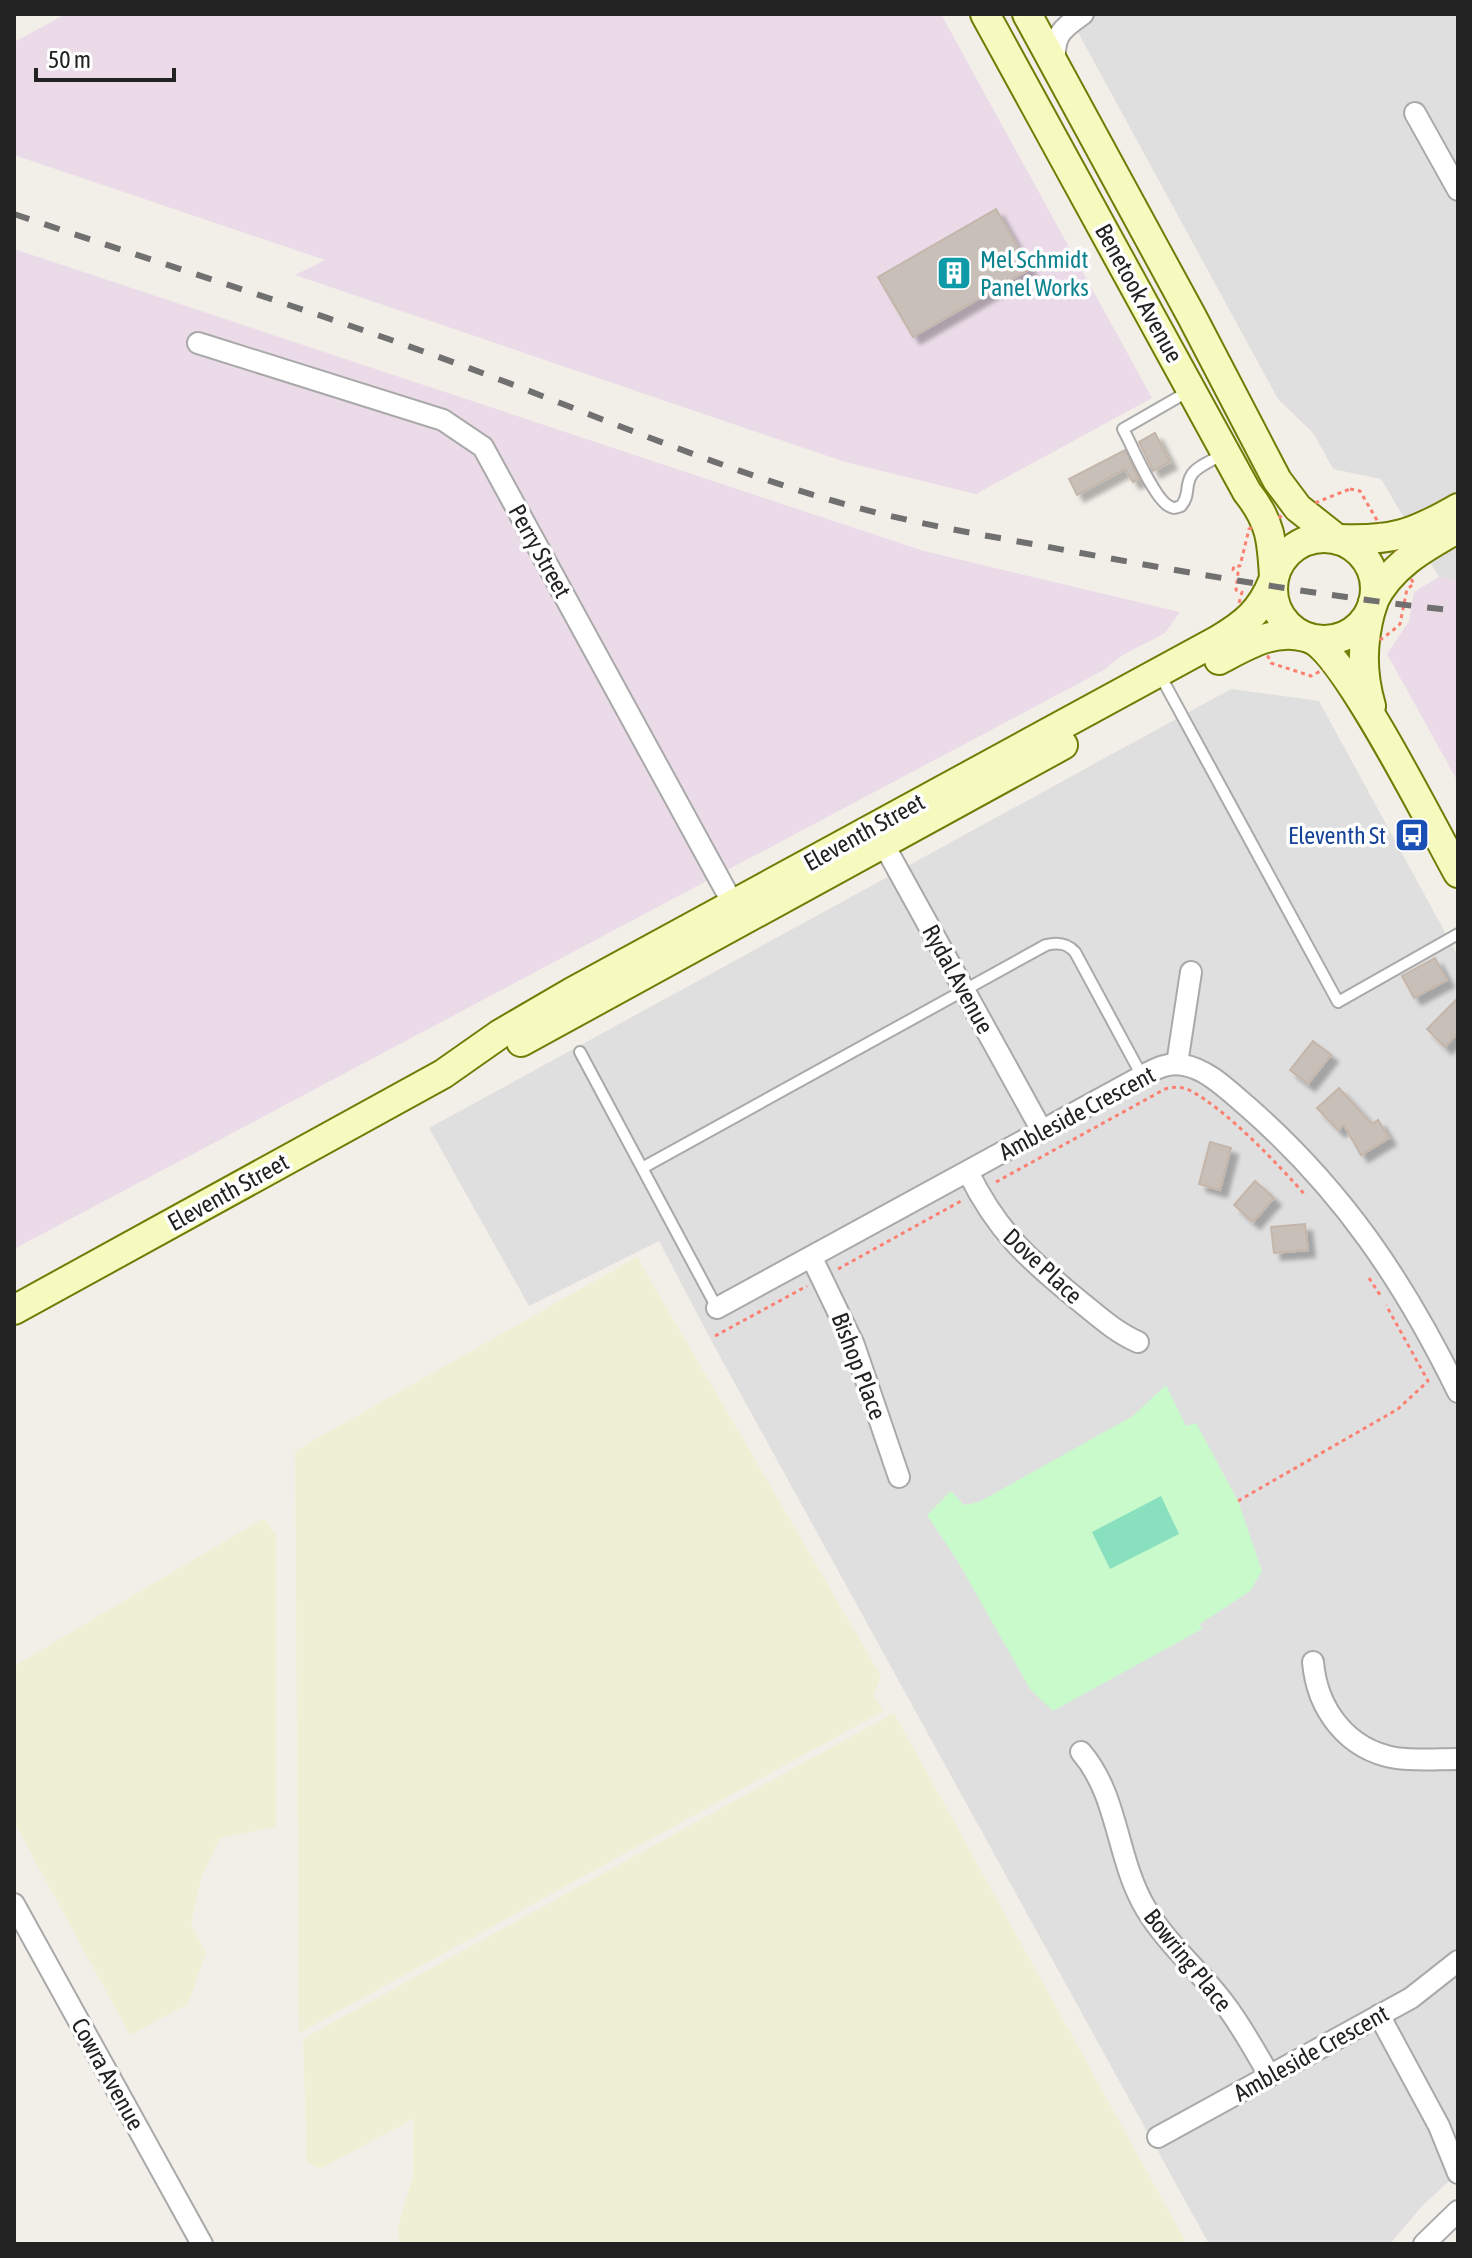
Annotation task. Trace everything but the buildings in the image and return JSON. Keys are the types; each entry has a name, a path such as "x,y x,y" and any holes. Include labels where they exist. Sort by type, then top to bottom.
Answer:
{"main road":[{"name":"Benetook Avenue","path":"985,14 1225,453 1267,522 1272,543 1273,579"},
{"name":"Benetook Avenue","path":"1027,14 1281,487 1298,508 1338,539"},
{"path":"1160,332 1191,315"},
{"path":"1256,629 1282,559 1297,545 1316,537 1389,538 1418,530 1458,508"},
{"path":"1308,638 1327,640 1343,636 1362,622 1386,581 1403,564 1458,528"},
{"path":"1338,539 1361,553 1371,567 1375,584 1363,649 1366,688 1382,736"},
{"path":"1273,579 1274,600 1279,614 1287,625 1323,646 1336,662 1382,736 1458,873"},
{"name":"Eleventh Street","path":"14,1310 443,1074 544,1031 738,913 1256,629 1308,638"}],"street":[{"path":"1055,66 1058,34 1083,14"},
{"path":"1415,113 1458,190"},
{"name":"Perry Street","path":"198,343 443,420 483,447 738,913"},
{"name":"Rydal Avenue","path":"879,835 1042,1131"},
{"path":"1177,1064 1191,972"},
{"name":"Ambleside Crescent","path":"717,1308 1142,1076 1166,1065 1177,1064 1206,1074 1231,1092 1295,1150 1325,1184 1365,1231 1399,1280 1453,1368 1458,1392"},
{"name":"Dove Place","path":"968,1172 992,1217 1026,1257 1109,1326 1138,1342"},
{"name":"Bishop Place","path":"812,1258 854,1345 899,1477"},
{"path":"1313,1662 1319,1695 1337,1725 1364,1748 1396,1758 1458,1759"},
{"name":"Bowring Place","path":"1081,1752 1100,1778 1126,1865 1146,1909 1223,2002 1269,2075"},
{"name":"Cowra Avenue","path":"14,1904 202,2244"},
{"name":"Ambleside Crescent","path":"1158,2137 1411,1998 1458,1961"},
{"path":"1379,2015 1439,2126 1458,2173"},
{"path":"1439,2126 1458,2150"},
{"path":"1424,2244 1458,2211"}],"lane":[{"path":"1192,389 1123,429 1161,500 1171,508 1184,503 1190,477 1195,471 1225,453"},
{"path":"1163,679 1338,1002 1458,934"},
{"path":"644,1167 1046,945 1055,943 1070,947 1075,952 1142,1076"},
{"path":"580,1052 717,1308"}],"path":[{"path":"1350,489 1360,491 1414,584 1407,589 1400,624 1363,649 1311,676 1271,663 1256,629 1239,603 1242,592 1236,590 1238,573 1233,570 1234,566 1240,566 1247,531 1267,522 1350,489"},
{"path":"715,1336 1173,1087 1189,1090 1231,1123 1315,1205"},
{"path":"1238,1501 1398,1409 1428,1381 1366,1273"}],"shaded area":[{"path":"66,14 941,14 1152,398 976,494 845,462 295,275 325,260 14,155 14,42"},
{"path":"1068,14 1458,14 1458,581 1439,577 1381,479 1333,469 1314,434 1278,399"},
{"path":"14,249 924,551 1180,612 1165,633 1121,656 1104,670 14,1249"},
{"path":"1439,577 1458,581 1458,782 1387,654 1409,621 1414,592"},
{"path":"1231,689 1319,701 1458,956 1458,2173 1422,2206 1390,2244 1209,2244 659,1241 529,1306 429,1128"}],"green space":[{"path":"637,1257 881,1676 874,1695 883,1711 299,2033 295,1451"},
{"path":"1166,1385 1186,1426 1196,1423 1238,1501 1262,1571 1250,1591 1200,1624 1202,1629 1053,1711 1030,1689 957,1560 927,1515 951,1491 964,1505 979,1502 1133,1416"},
{"path":"1161,1496 1179,1534 1110,1569 1092,1532"},
{"path":"264,1518 276,1535 276,1827 220,1838 202,1876 191,1924 206,1953 188,2004 130,2035 14,1822 14,1666"},
{"path":"894,1713 1187,2244 399,2244 398,2226 413,2176 413,2119 320,2169 307,2162 303,2039"}],"railway":[{"path":"14,214 347,325 739,470 863,509 951,529 1215,577 1458,611"}],"place":[{"name":"Mel Schmidt Panel Works","path":"954,273"},
{"name":"Eleventh St","path":"1412,835"}]}
